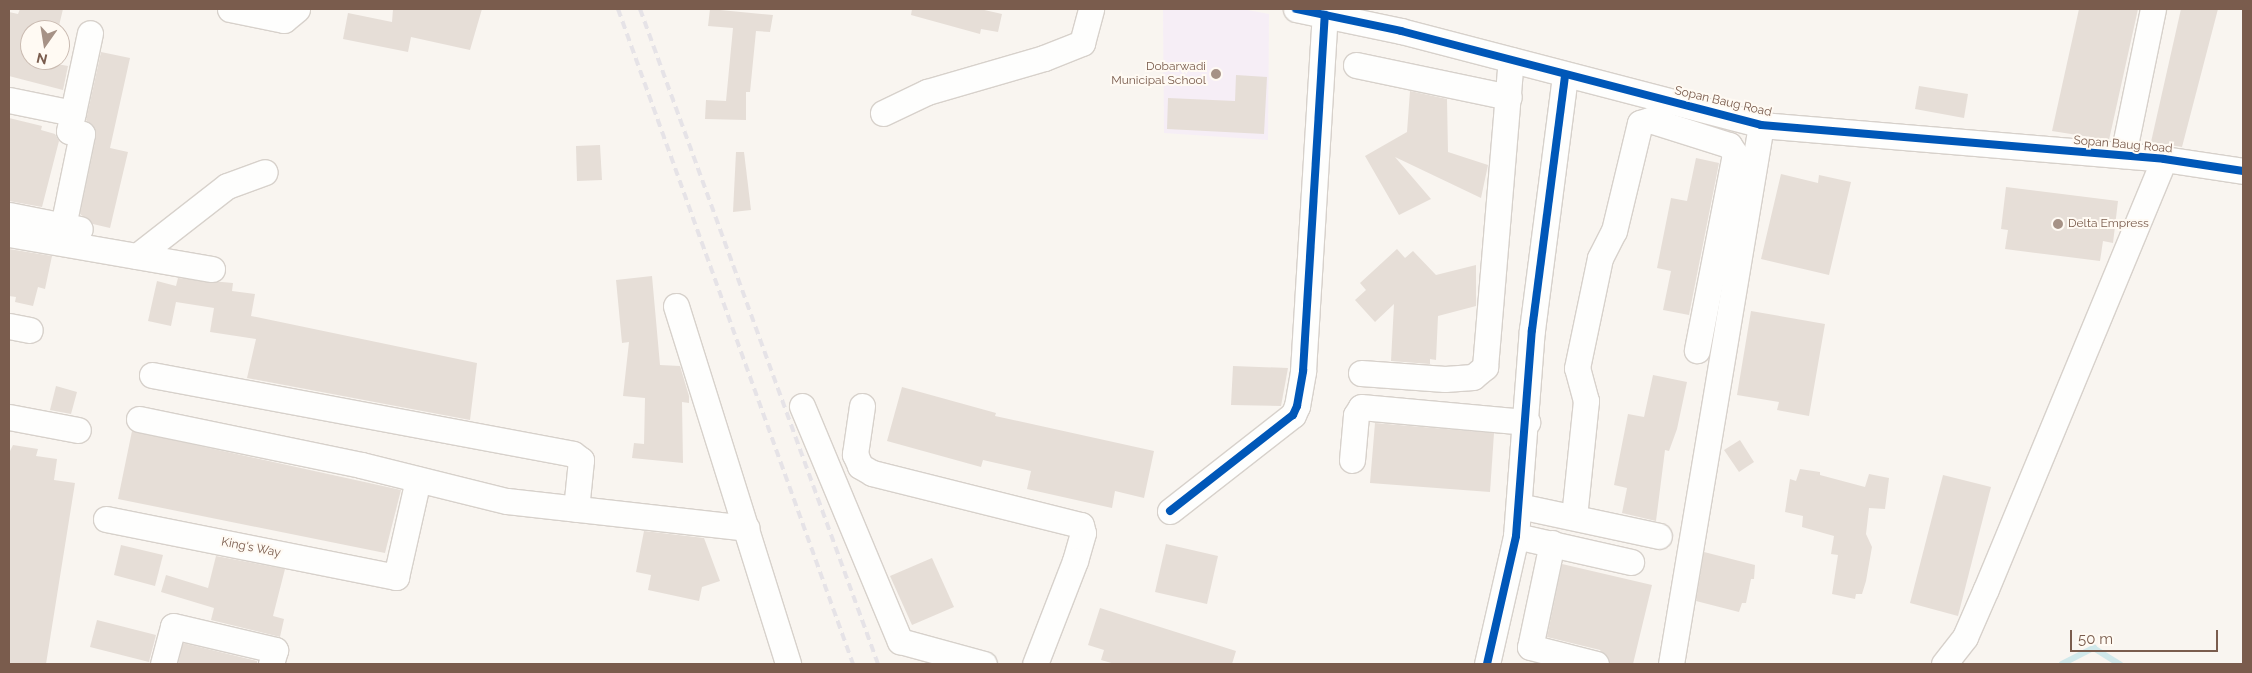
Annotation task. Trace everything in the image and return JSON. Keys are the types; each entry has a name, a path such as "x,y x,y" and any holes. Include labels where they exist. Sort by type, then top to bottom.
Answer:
{"street":[{"path":"230,9 284,20 297,9"},
{"path":"883,112 926,92 1044,58 1082,43 1091,9"},
{"name":"Sopan Baug Road","path":"1296,9 1324,15 1403,20 1511,60 1761,125 2164,159 2243,171"},
{"path":"2124,156 2153,9"},
{"path":"1170,511 1293,415 1297,406 1303,372 1324,15"},
{"path":"63,226 82,134 69,131 90,33"},
{"path":"1361,373 1445,379 1473,377 1485,367 1510,97 1511,60"},
{"path":"1356,65 1510,97"},
{"path":"1487,664 1516,536 1527,422 1532,330 1565,75"},
{"path":"9,100 73,113"},
{"path":"1574,517 1586,401 1578,368 1600,258 1614,231 1640,123 1650,120 1729,145 1734,154 1697,350"},
{"path":"1671,664 1761,125"},
{"path":"1944,664 1965,637 1986,589 2164,159"},
{"path":"137,256 227,186 265,172"},
{"path":"9,215 99,233"},
{"path":"9,234 212,269"},
{"path":"676,306 788,664"},
{"path":"152,375 573,454 581,460 576,509"},
{"path":"802,406 909,664"},
{"path":"862,406 855,454 860,466 872,473 1081,525 1083,533 1075,561 1035,664"},
{"path":"1352,460 1356,416 1360,406 1527,422"},
{"path":"9,417 78,430"},
{"path":"139,419 418,479 507,501 746,528"},
{"path":"9,432 47,440"},
{"name":"King's Way","path":"106,519 396,577 418,479"},
{"path":"1519,506 1659,536"},
{"path":"1516,536 1631,562"},
{"path":"1552,543 1530,647 1596,664"},
{"path":"163,664 172,626 275,650 272,664"},
{"path":"900,641 984,664"}],"shaded area":[{"name":"Dobarwadi Municipal School","path":"1163,9 1242,9 1269,14 1268,140 1164,133"}],"building":[{"path":"20,9 63,9 60,20 20,20 20,70 67,70 63,90 9,76 9,12 18,14"},
{"path":"393,9 482,9 470,50 411,37 408,52 343,39 348,13 392,22"},
{"path":"710,9 773,15 770,32 756,31 750,92 746,92 746,120 705,119 706,100 726,101 733,28 708,26"},
{"path":"912,9 980,9 1002,14 998,32 981,29 980,34 911,15"},
{"path":"2079,9 2138,9 2109,140 2052,131"},
{"path":"2181,9 2218,9 2182,147 2151,142"},
{"path":"101,52 130,58 110,148 128,152 110,228 93,224 80,214 96,137 95,129 86,120"},
{"path":"1236,75 1267,77 1264,134 1167,129 1168,98 1235,101"},
{"path":"1919,86 1968,94 1964,118 1915,109"},
{"path":"1410,91 1447,99 1448,152 1488,165 1481,198 1395,157 1431,199 1399,215 1365,156 1407,132"},
{"path":"9,118 42,126 41,130 55,134 59,141 42,207 9,201"},
{"path":"600,145 602,180 577,181 576,146"},
{"path":"736,152 744,152 751,210 733,212"},
{"path":"1696,158 1719,163 1689,315 1663,310 1671,271 1657,268 1671,198 1687,201"},
{"path":"1781,174 1818,183 1819,175 1851,182 1829,275 1761,259"},
{"name":"Delta Empress","path":"2006,187 2118,201 2113,243 2103,241 2100,261 2005,249 2008,230 2001,229"},
{"path":"9,249 52,256 45,289 38,287 33,306 15,302 16,297 9,296"},
{"path":"1397,249 1405,258 1413,251 1436,275 1476,265 1476,306 1438,316 1436,360 1430,359 1430,364 1391,361 1394,304 1375,322 1355,300 1366,290 1360,283"},
{"path":"652,276 660,365 680,366 689,396 689,403 682,402 683,463 632,458 634,443 644,444 645,398 623,396 629,342 622,343 616,280"},
{"path":"178,278 233,283 232,291 255,294 251,316 477,363 470,420 247,378 256,339 210,332 214,308 176,302 171,326 148,321 157,281 176,286"},
{"path":"1751,311 1825,324 1809,416 1777,410 1779,402 1737,395"},
{"path":"1233,366 1288,368 1281,406 1231,405"},
{"path":"1653,375 1687,382 1677,429 1669,451 1665,450 1656,521 1622,513 1627,488 1614,485 1628,414 1644,417"},
{"path":"56,386 77,392 71,414 50,410"},
{"path":"902,387 996,413 995,416 1154,451 1144,498 1115,491 1112,508 1027,489 1031,471 983,460 981,467 887,441"},
{"path":"1375,423 1494,433 1490,492 1370,483"},
{"path":"132,431 401,490 385,553 118,499"},
{"path":"1740,440 1754,462 1739,472 1724,450"},
{"path":"13,445 38,449 36,456 57,459 54,480 75,483 46,664 9,664 9,453"},
{"path":"1800,469 1820,472 1820,475 1865,487 1869,474 1889,478 1885,509 1869,508 1866,534 1872,547 1862,594 1856,594 1855,599 1832,594 1838,555 1831,554 1834,536 1802,527 1803,516 1785,512 1790,479 1796,481"},
{"path":"1943,475 1991,487 1958,616 1910,603"},
{"path":"644,531 704,538 720,581 702,587 699,601 648,590 651,575 636,572"},
{"path":"1166,544 1218,556 1207,604 1155,592"},
{"path":"121,545 163,555 155,586 114,575"},
{"path":"1704,552 1755,565 1754,579 1751,579 1746,603 1742,603 1739,612 1696,601"},
{"path":"216,556 285,569 273,616 284,619 280,637 211,620 214,608 161,592 166,575 208,588"},
{"path":"932,558 954,607 912,625 890,576"},
{"path":"1562,564 1652,585 1633,664 1610,664 1600,650 1547,637"},
{"path":"1100,608 1236,651 1232,664 1115,664 1101,660 1104,650 1088,645"},
{"path":"97,620 156,635 149,662 90,647"},
{"path":"183,643 257,661 257,664 178,664"}],"waterway":[{"path":"2062,664 2094,648 2120,664"}],"railway":[{"path":"618,9 853,664"},
{"path":"640,9 878,664"}],"cycle path":[{"path":"1296,9 1401,31 1761,125 2164,159 2243,171"},
{"path":"1170,511 1293,415 1297,406 1303,371 1325,15"},
{"path":"1487,664 1516,536 1532,330 1565,75"}],"place":[{"name":"Dobarwadi Municipal School","path":"1216,74"},
{"name":"Delta Empress","path":"2058,224"}]}
